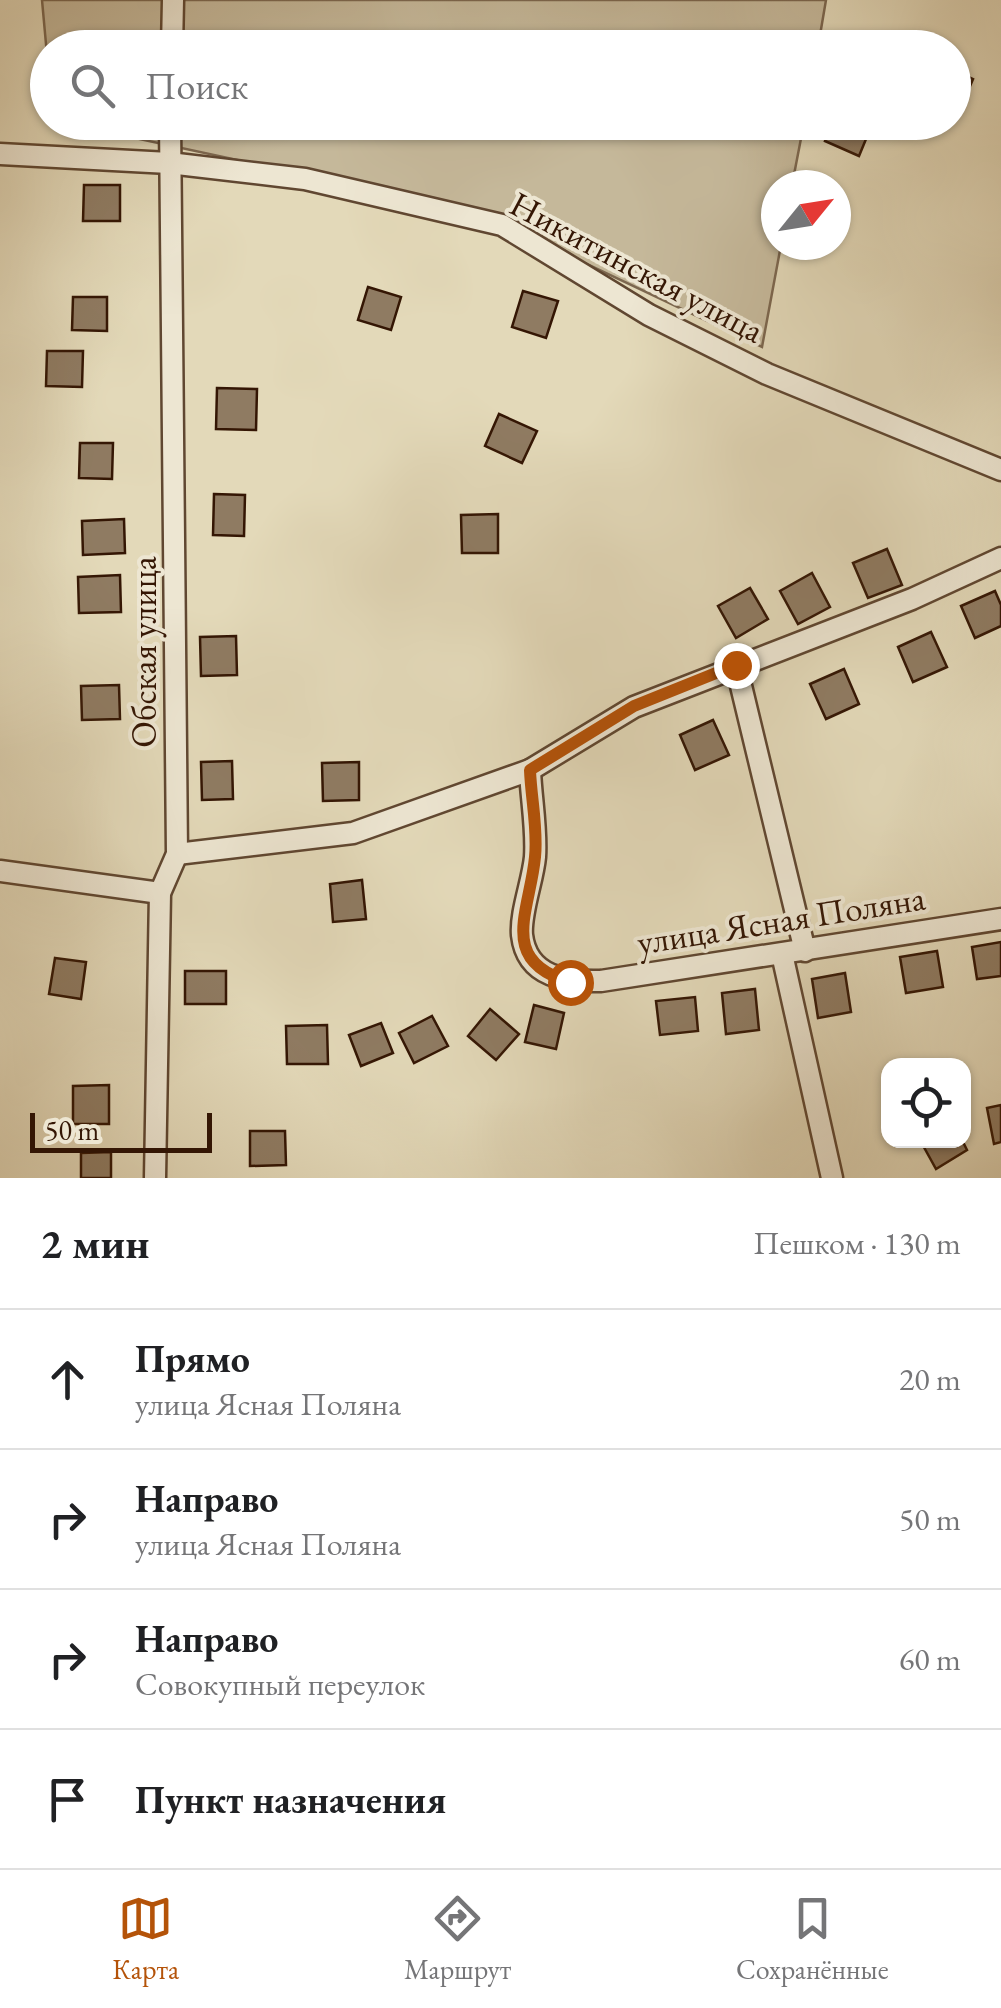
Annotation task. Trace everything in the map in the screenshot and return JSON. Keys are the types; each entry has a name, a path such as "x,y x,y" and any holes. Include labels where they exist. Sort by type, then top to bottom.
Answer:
{"street":[{"path":"172,30 173,0"},
{"name":"Обская улица","path":"155,1178 160,892 177,854 170,140"},
{"name":"Никитинская улица","path":"0,154 169,163 304,179 502,226 650,315 767,374 1001,470"},
{"path":"177,854 353,834 530,770 634,706 912,599 1001,558"},
{"path":"736,665 805,950"},
{"name":"улица Ясная Поляна","path":"530,770 536,855 522,935 530,957 544,974 570,982 600,980 1001,919"},
{"path":"0,870 160,892"},
{"path":"782,954 832,1178"}],"shaded area":[{"path":"42,0 826,0 821,30 45,30"},
{"path":"144,140 801,140 795,170 761,170 761,260 778,260 762,347 475,211"}],"building":[{"path":"825,140 866,140 859,156"},
{"path":"84,185 120,185 120,221 83,221"},
{"path":"368,287 401,297 391,330 358,320"},
{"path":"523,291 558,301 546,338 512,327"},
{"path":"73,297 107,297 107,331 72,330"},
{"path":"47,351 83,351 82,387 46,386"},
{"path":"217,388 257,389 256,430 216,429"},
{"path":"499,414 537,431 522,463 485,446"},
{"path":"80,443 113,443 112,479 79,478"},
{"path":"214,494 245,495 244,536 213,535"},
{"path":"498,514 498,553 462,553 461,515"},
{"path":"124,519 125,553 83,555 82,521"},
{"path":"887,549 902,585 868,598 853,563"},
{"path":"812,573 830,607 798,624 780,591"},
{"path":"120,575 121,612 79,613 78,577"},
{"path":"750,588 768,619 736,638 718,606"},
{"path":"995,591 1001,605 1001,626 975,638 961,606"},
{"path":"931,632 947,667 913,682 898,647"},
{"path":"236,636 237,675 201,676 200,637"},
{"path":"844,669 859,704 826,719 810,684"},
{"path":"119,685 120,719 82,720 81,686"},
{"path":"713,720 729,755 695,770 680,735"},
{"path":"232,761 233,799 202,800 201,762"},
{"path":"359,762 359,800 323,801 322,763"},
{"path":"362,880 366,919 333,922 330,884"},
{"path":"1001,942 1001,976 977,979 972,947"},
{"path":"937,951 943,987 906,993 900,957"},
{"path":"55,958 86,962 81,999 49,994"},
{"path":"185,971 226,971 226,1004 185,1004"},
{"path":"845,973 851,1012 818,1018 812,979"},
{"path":"755,989 759,1030 726,1034 722,993"},
{"path":"695,997 698,1031 660,1035 656,1001"},
{"path":"534,1005 564,1013 556,1049 525,1042"},
{"path":"490,1009 519,1034 496,1060 468,1036"},
{"path":"432,1016 448,1046 414,1063 399,1033"},
{"path":"381,1023 393,1053 361,1066 349,1035"},
{"path":"327,1025 328,1064 287,1064 286,1026"},
{"path":"109,1085 109,1124 73,1124 73,1086"},
{"path":"1001,1105 1001,1142 994,1144 987,1108"},
{"path":"250,1131 285,1131 286,1165 250,1166"},
{"path":"924,1148 966,1148 967,1150 936,1169"},
{"path":"111,1152 111,1178 81,1178 81,1153"}],"route":[{"path":"570,982 544,974 530,957 522,935 536,855 530,770 634,706 736,665"}]}
